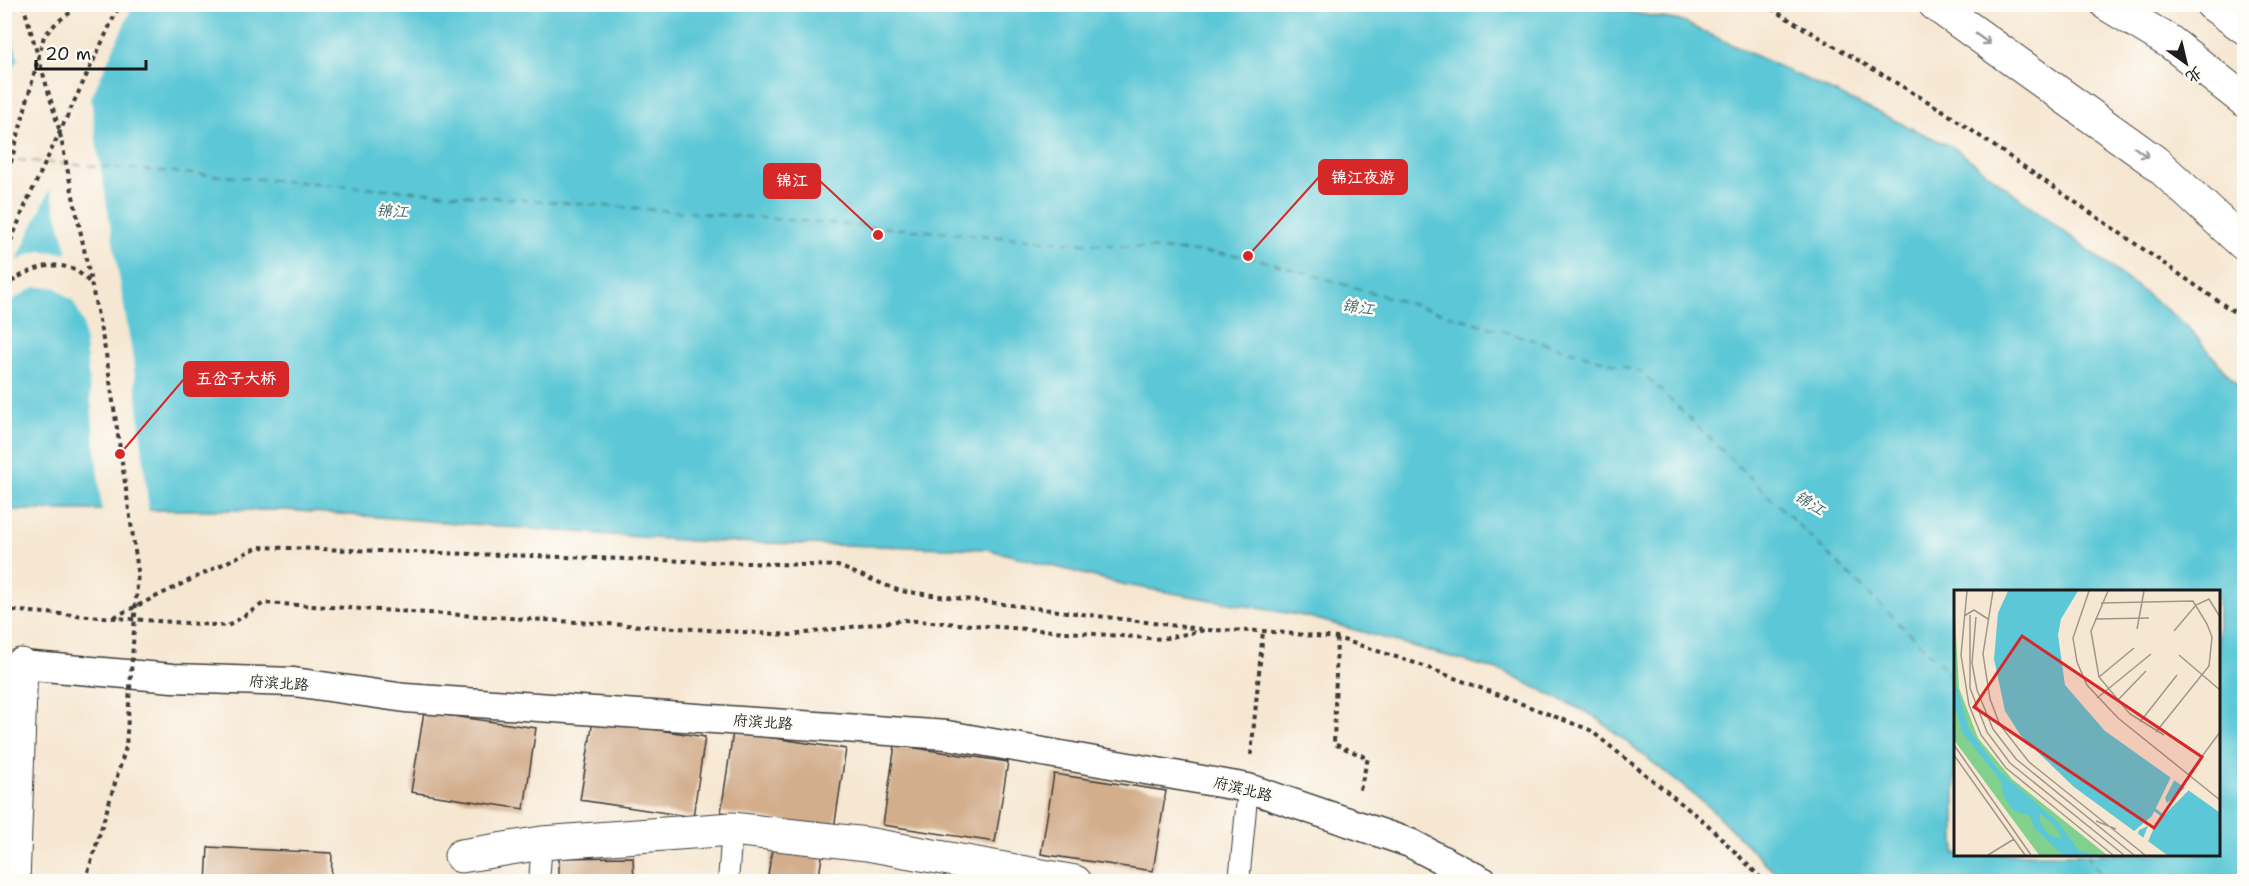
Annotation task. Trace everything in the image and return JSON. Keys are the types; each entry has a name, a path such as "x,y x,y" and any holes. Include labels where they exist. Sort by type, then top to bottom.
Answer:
{"main road":[{"path":"1935,4 2155,162 2244,244"},
{"path":"2107,4 2170,42 2244,100"},
{"path":"2212,4 2244,27"},
{"path":"13,664 13,882"},
{"path":"461,856 542,843 732,830 867,844 1065,880"}],"street":[{"name":"府滨北路","path":"13,664 173,678 294,682 405,698 947,735 1248,788 1410,843 1484,882"}],"lane":[{"path":"1239,882 1248,788"},
{"path":"728,882 732,830"},
{"path":"539,882 542,843"}],"path":[{"path":"23,4 59,129 91,284 105,354 138,571 126,747 85,882"},
{"path":"4,189 44,36 57,22 82,4"},
{"path":"4,258 120,4"},
{"path":"1763,4 1942,110 2234,312 2244,322"},
{"path":"4,287 35,267 56,266 76,270 91,284"},
{"path":"113,618 258,547 838,566 900,591 1205,630 1263,631 1337,638 1418,664 1590,730 1707,824 1765,882"},
{"path":"4,610 228,626 264,603 791,635 904,620 1162,639 1205,630"},
{"path":"1248,788 1263,631"},
{"path":"1337,638 1334,744 1368,758 1352,823"}],"water":[{"path":"1582,4 1681,21 1956,149 2185,324 2244,393 2244,881 1783,881 1708,806 1594,716 1504,672 1309,617 1126,585 986,549 692,541 286,510 5,510 4,5"}],"pier":[{"path":"5,4 133,5 91,98 133,360 149,513 102,513 83,322 74,302 55,287 35,287 14,299 5,311 4,88 18,59","holes":["50,189 68,253 41,251 29,254 16,262"]}],"building":[{"path":"424,712 536,728 524,809 411,792"},
{"path":"593,720 705,737 693,817 580,800"},
{"path":"733,732 846,749 834,829 721,812"},
{"path":"895,745 1008,762 995,842 883,825"},
{"path":"1054,774 1166,791 1153,871 1041,854"},
{"path":"774,836 824,844 818,882 767,882"},
{"path":"208,847 332,853 331,882 206,882"},
{"path":"633,857 634,882 559,882 559,858"}],"ferry route":[{"path":"4,159 1248,256 1642,372 1954,677"},
{"path":"2088,856 2106,882"}],"place":[{"name":"锦江","path":"878,235"},
{"name":"锦江夜游","path":"1248,256"},
{"name":"五岔子大桥","path":"120,454"}]}
